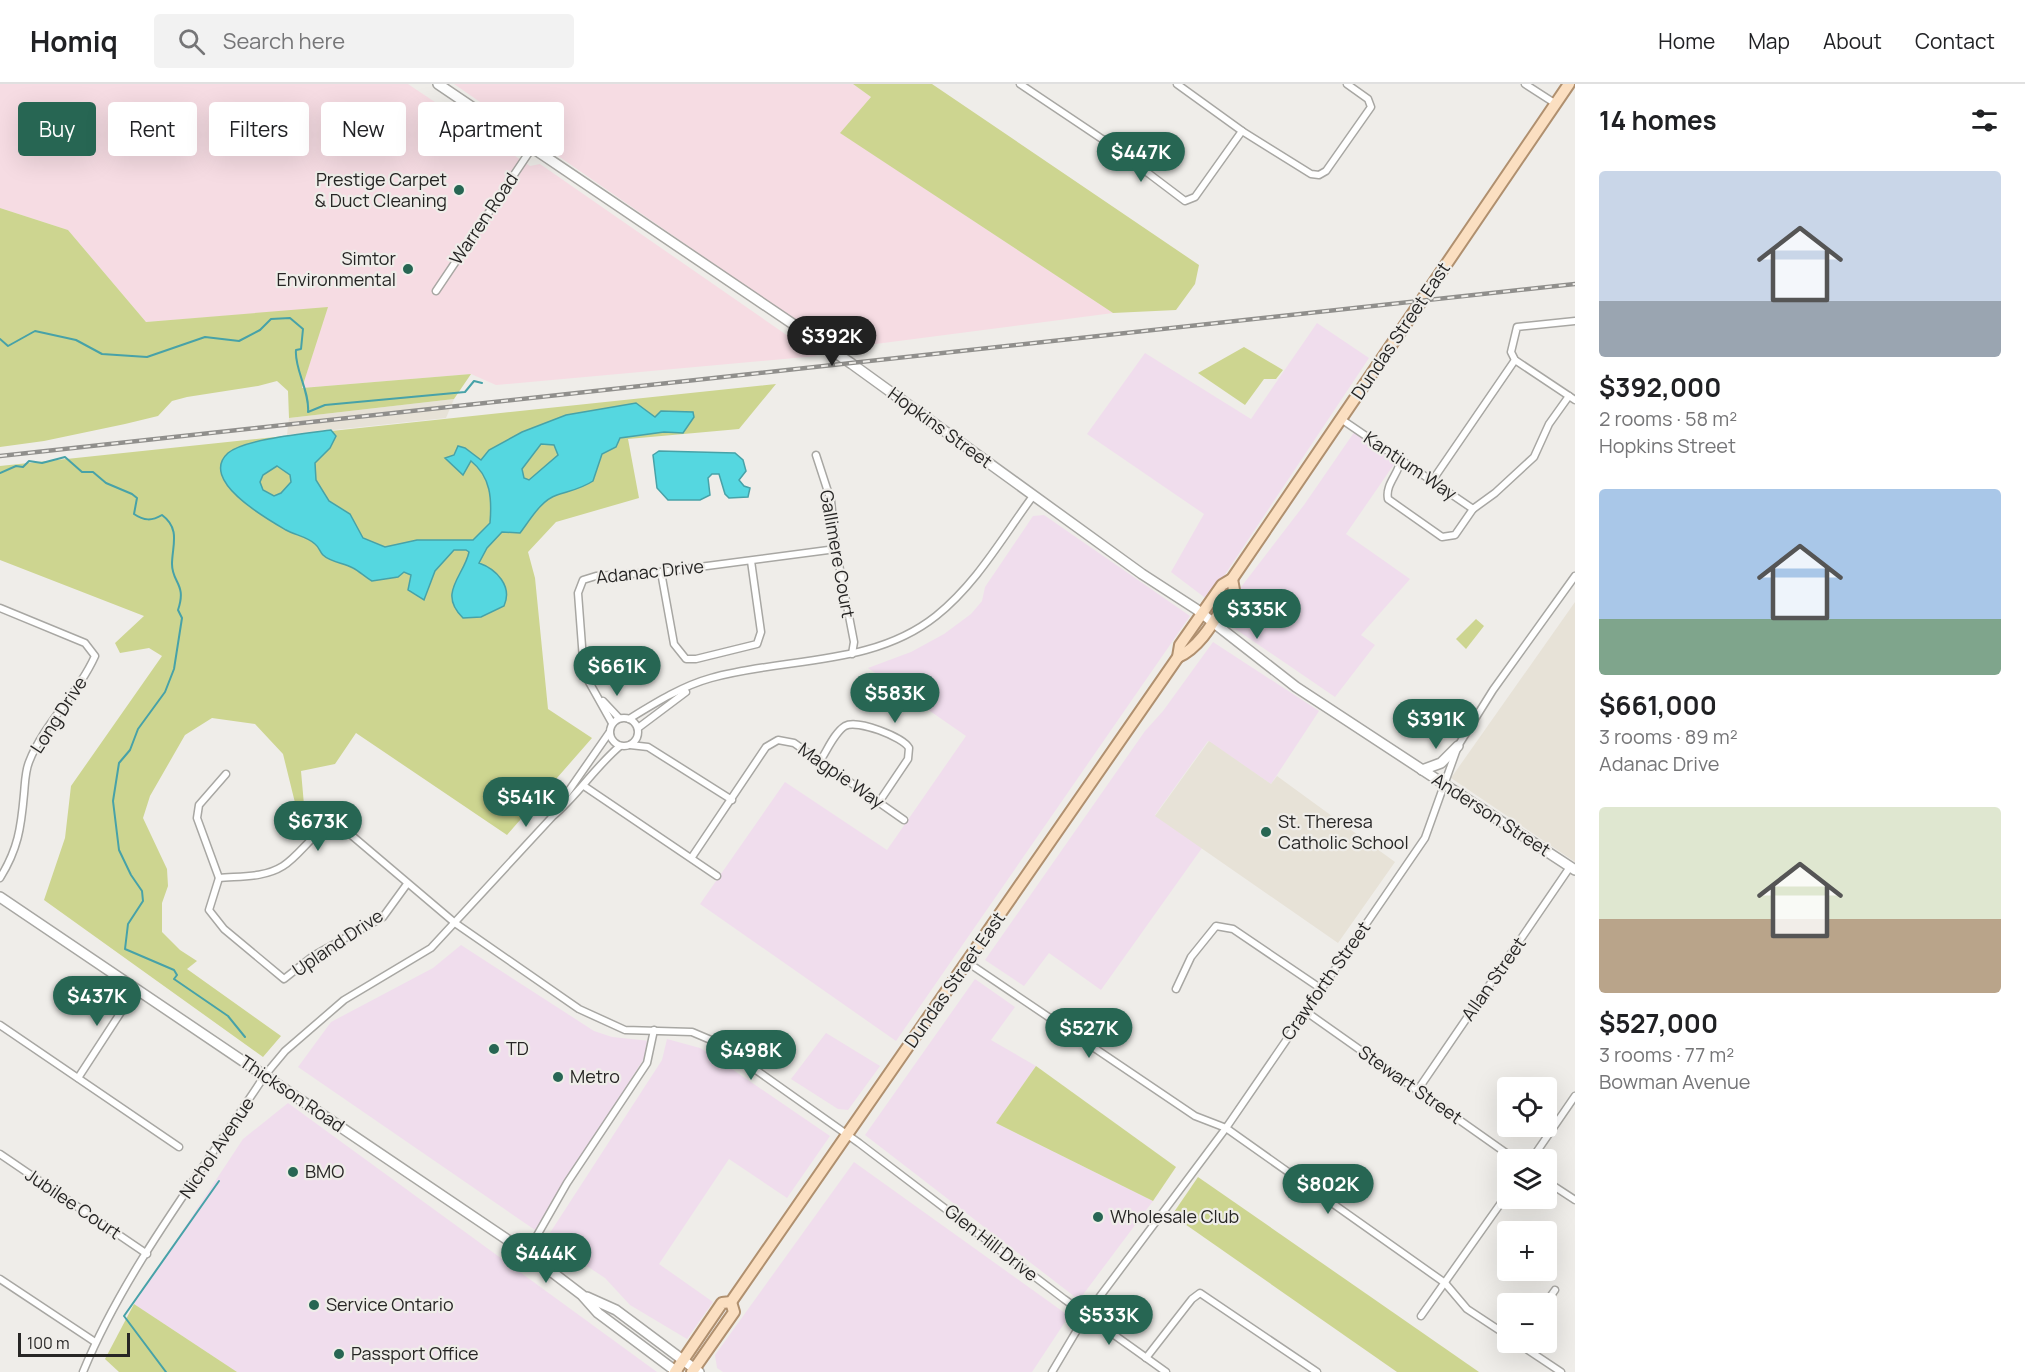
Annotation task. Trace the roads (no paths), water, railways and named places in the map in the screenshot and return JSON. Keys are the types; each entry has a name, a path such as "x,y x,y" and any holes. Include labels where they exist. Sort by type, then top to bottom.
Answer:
{"main road":[{"name":"Hopkins Street","path":"438,84 464,102"},
{"name":"Dundas Street East","path":"676,1372 722,1303 731,1302 967,962 1178,657 1180,645 1222,585 1232,579 1569,84"},
{"name":"Hopkins Street","path":"544,156 852,364 1033,496 1202,614"},
{"name":"Dundas Street East","path":"1178,657 1191,651 1212,622 1234,590 1232,579"},
{"name":"Anderson Street","path":"1202,614 1296,687 1573,868"},
{"path":"1422,770 1441,764 1458,746"},
{"name":"Thickson Road","path":"0,897 527,1253 582,1294 616,1310 695,1371"},
{"name":"Thickson Road","path":"582,1294 598,1313 676,1372"},
{"name":"Dundas Street East","path":"695,1371 734,1312 731,1302"}],"street":[{"path":"1020,84 1111,145 1185,201 1195,197 1242,131"},
{"path":"1177,84 1242,131 1315,175 1326,171 1371,107 1368,99 1347,84"},
{"path":"1525,84 1556,104"},
{"name":"Warren Road","path":"436,291 527,156"},
{"path":"1572,398 1515,360 1511,352 1517,327 1575,321"},
{"path":"1432,481 1515,360"},
{"name":"Kantium Way","path":"1341,419 1473,509 1495,494 1534,457 1549,424 1572,398"},
{"name":"Gallimere Court","path":"816,455 831,501 836,549 854,642 852,654"},
{"path":"1401,459 1400,468 1386,492 1388,499 1442,537 1455,535 1473,509"},
{"path":"648,747 620,746 609,734 612,723 619,718 629,718 668,696 710,678 852,654 906,635 960,596 984,567 1033,496"},
{"name":"Adanac Drive","path":"612,723 585,673 578,593 584,580 596,576 661,572 836,549"},
{"path":"661,572 674,644 686,659 696,659 758,644 761,632 751,561"},
{"name":"Crawforth Street","path":"1052,1372 1086,1315 1226,1128 1425,838 1458,746 1493,690 1575,576"},
{"name":"Long Drive","path":"0,608 85,643 95,656 88,672 39,742 28,764 21,828 14,855 0,878"},
{"path":"630,745 638,731 694,686"},
{"name":"Adanac Drive","path":"596,694 619,718"},
{"path":"629,718 648,747 732,800"},
{"path":"820,761 840,731 848,724 859,724 903,740 909,748 908,759 879,802"},
{"name":"Nichol Avenue","path":"553,816 562,798 586,770 609,734"},
{"name":"Magpie Way","path":"692,857 766,747 774,741 790,741 904,820"},
{"name":"Nichol Avenue","path":"83,1372 95,1342 147,1254 265,1076 285,1051 344,1000 430,948 584,786 604,760 620,746"},
{"path":"219,878 197,818 199,805 226,774"},
{"path":"584,786 717,876"},
{"name":"Glen Hill Drive","path":"219,878 265,874 283,866 326,825 337,823 455,923 579,1008 625,1030 692,1032 718,1043 847,1134 1086,1315 1166,1372"},
{"name":"Allan Street","path":"1417,1090 1573,868"},
{"name":"Upland Drive","path":"219,878 209,910 224,929 284,979 313,956 383,917 407,884"},
{"path":"1176,989 1191,957 1216,926 1233,929 1320,988"},
{"path":"967,962 1195,1116 1226,1128 1445,1283 1467,1309 1497,1329"},
{"path":"78,1078 136,988"},
{"name":"Stewart Street","path":"1305,1011 1500,1149"},
{"path":"0,1025 178,1147"},
{"path":"527,1253 567,1183 647,1063 654,1030"},
{"path":"1539,1149 1575,1096"},
{"name":"Jubilee Court","path":"0,1154 147,1254"},
{"path":"1557,1188 1575,1200"},
{"path":"1421,1316 1497,1209"},
{"path":"0,1279 95,1342"},
{"path":"1146,1358 1192,1299 1200,1293 1205,1293 1317,1372"},
{"path":"1532,1353 1561,1372"}],"water":[{"path":"636,403 655,417 661,411 693,412 694,417 683,433 664,432 620,438 616,447 602,454 593,481 546,501 520,533 502,532 487,548 479,563 491,569 501,579 505,585 506,599 504,606 481,617 463,618 452,601 454,585 469,552 466,550 454,550 435,571 424,600 408,590 411,575 404,572 398,577 372,581 353,568 326,557 312,542 286,530 251,508 228,486 222,475 221,464 228,453 236,448 277,437 331,430 336,436 330,448 315,463 316,480 329,501 350,514 363,538 385,547 417,540 473,540 490,523 489,489 483,474 471,461 463,475 445,458 454,455 458,446 465,448 481,460 489,450 522,432 566,415","holes":["541,444 554,445 558,455 529,480 524,478 522,469","277,466 290,475 291,482 281,493 274,496 263,490 260,482 263,475"]},
{"path":"659,451 735,453 743,460 746,471 739,480 744,486 750,488 748,497 729,498 725,494 719,474 712,474 708,478 710,495 700,500 668,500 657,488 653,455"}],"waterway":[{"path":"0,339 8,346 35,331 76,340 102,354 147,357 205,337 239,341 260,330 271,319 290,318 303,329 301,349 296,350 296,357 307,396 308,412 325,405 465,392 474,381 482,383"},
{"path":"0,473 16,466 23,467 29,461 42,463 65,457 82,472 93,472 106,483 137,498 134,514 148,519 162,515 172,526 174,532 172,564 180,589 178,610 182,618 174,669 165,692 138,729 130,750 119,763 113,801 119,850 142,891 143,901 128,924 125,949 174,970 177,975 174,979 228,1016 245,1037"},
{"path":"166,1372 124,1316 219,1181"}],"railway":[{"path":"0,456 1575,284"}],"place":[{"name":"Prestige Carpet & Duct Cleaning","path":"459,190"},
{"name":"Simtor Environmental","path":"408,269"},
{"name":"St. Theresa Catholic School","path":"1266,832"},
{"name":"TD","path":"494,1049"},
{"name":"Metro","path":"558,1077"},
{"name":"BMO","path":"293,1172"},
{"name":"Wholesale Club","path":"1098,1217"},
{"name":"Service Ontario","path":"314,1305"},
{"name":"Passport Office","path":"339,1354"}]}
